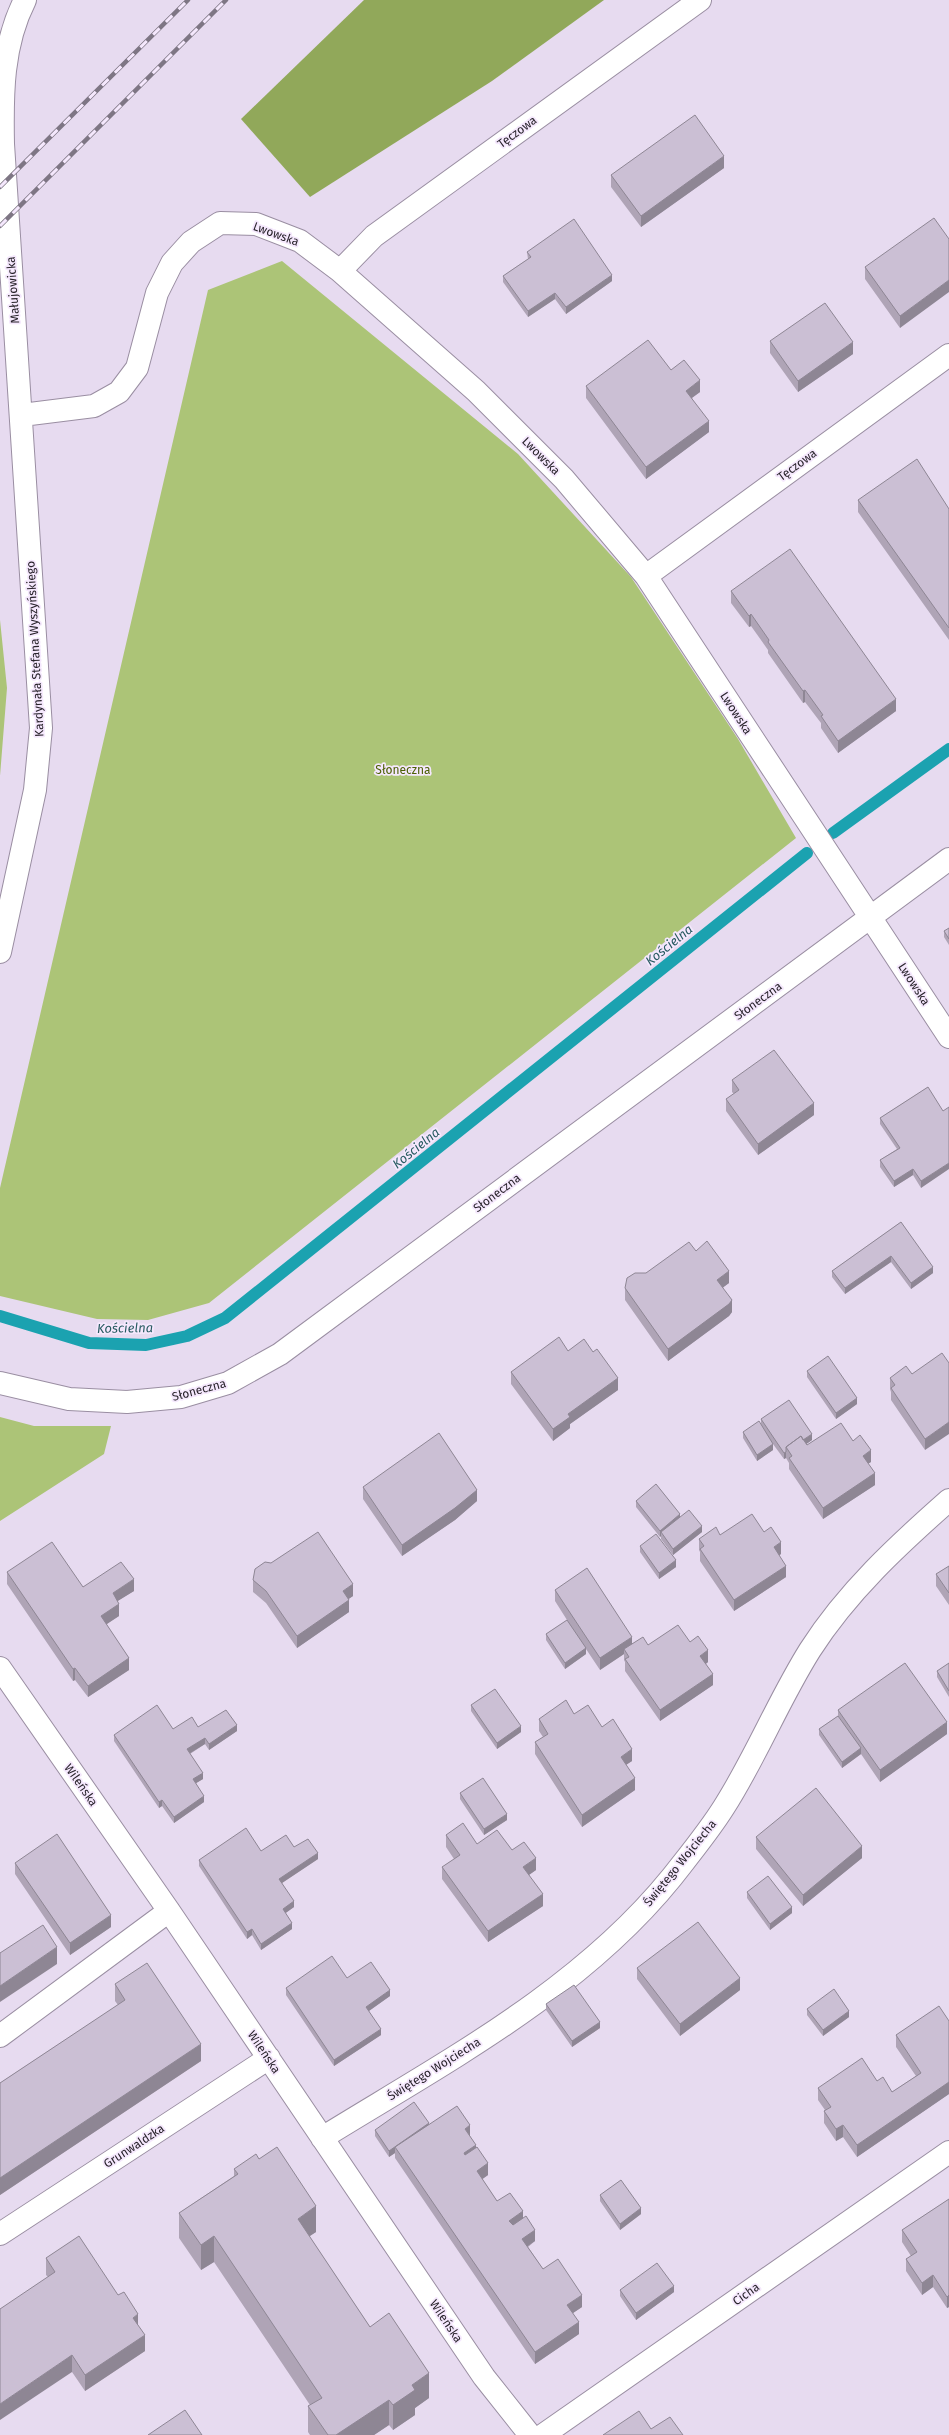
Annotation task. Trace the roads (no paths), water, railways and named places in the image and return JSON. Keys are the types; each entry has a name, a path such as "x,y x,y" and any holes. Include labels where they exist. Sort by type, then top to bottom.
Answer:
{"street":[{"name":"Małujowicka","path":"22,415 3,144 2,96 9,40 25,0"},
{"name":"Tęczowa","path":"340,271 374,236 700,0"},
{"name":"Lwowska","path":"22,415 94,406 119,392 137,368 157,293 172,263 191,242 220,223 256,224 300,242 340,271 476,391 564,479 646,576 837,868 871,916 949,1037"},
{"name":"Tęczowa","path":"646,576 949,355"},
{"name":"Kardynała Stefana Wyszyńskiego","path":"0,952 35,790 41,728 22,415"},
{"name":"Słoneczna","path":"0,1383 69,1399 127,1402 181,1397 228,1383 280,1354 949,859"},
{"name":"Świętego Wojciecha","path":"322,2138 496,2030 583,1967 624,1931 671,1878 724,1807 810,1650 843,1606 892,1550 949,1500"},
{"name":"Wileńska","path":"0,1668 169,1911 484,2377 530,2435"},
{"path":"0,2036 169,1911"},
{"name":"Grunwaldzka","path":"0,2234 269,2058"},
{"name":"Cicha","path":"543,2435 949,2152"}],"waterway":[{"name":"Kościelna","path":"833,833 949,749"},
{"name":"Kościelna","path":"0,1316 89,1343 146,1345 187,1336 225,1318 807,853"}],"railway":[{"path":"0,187 188,0"},
{"path":"0,226 226,0"}]}
